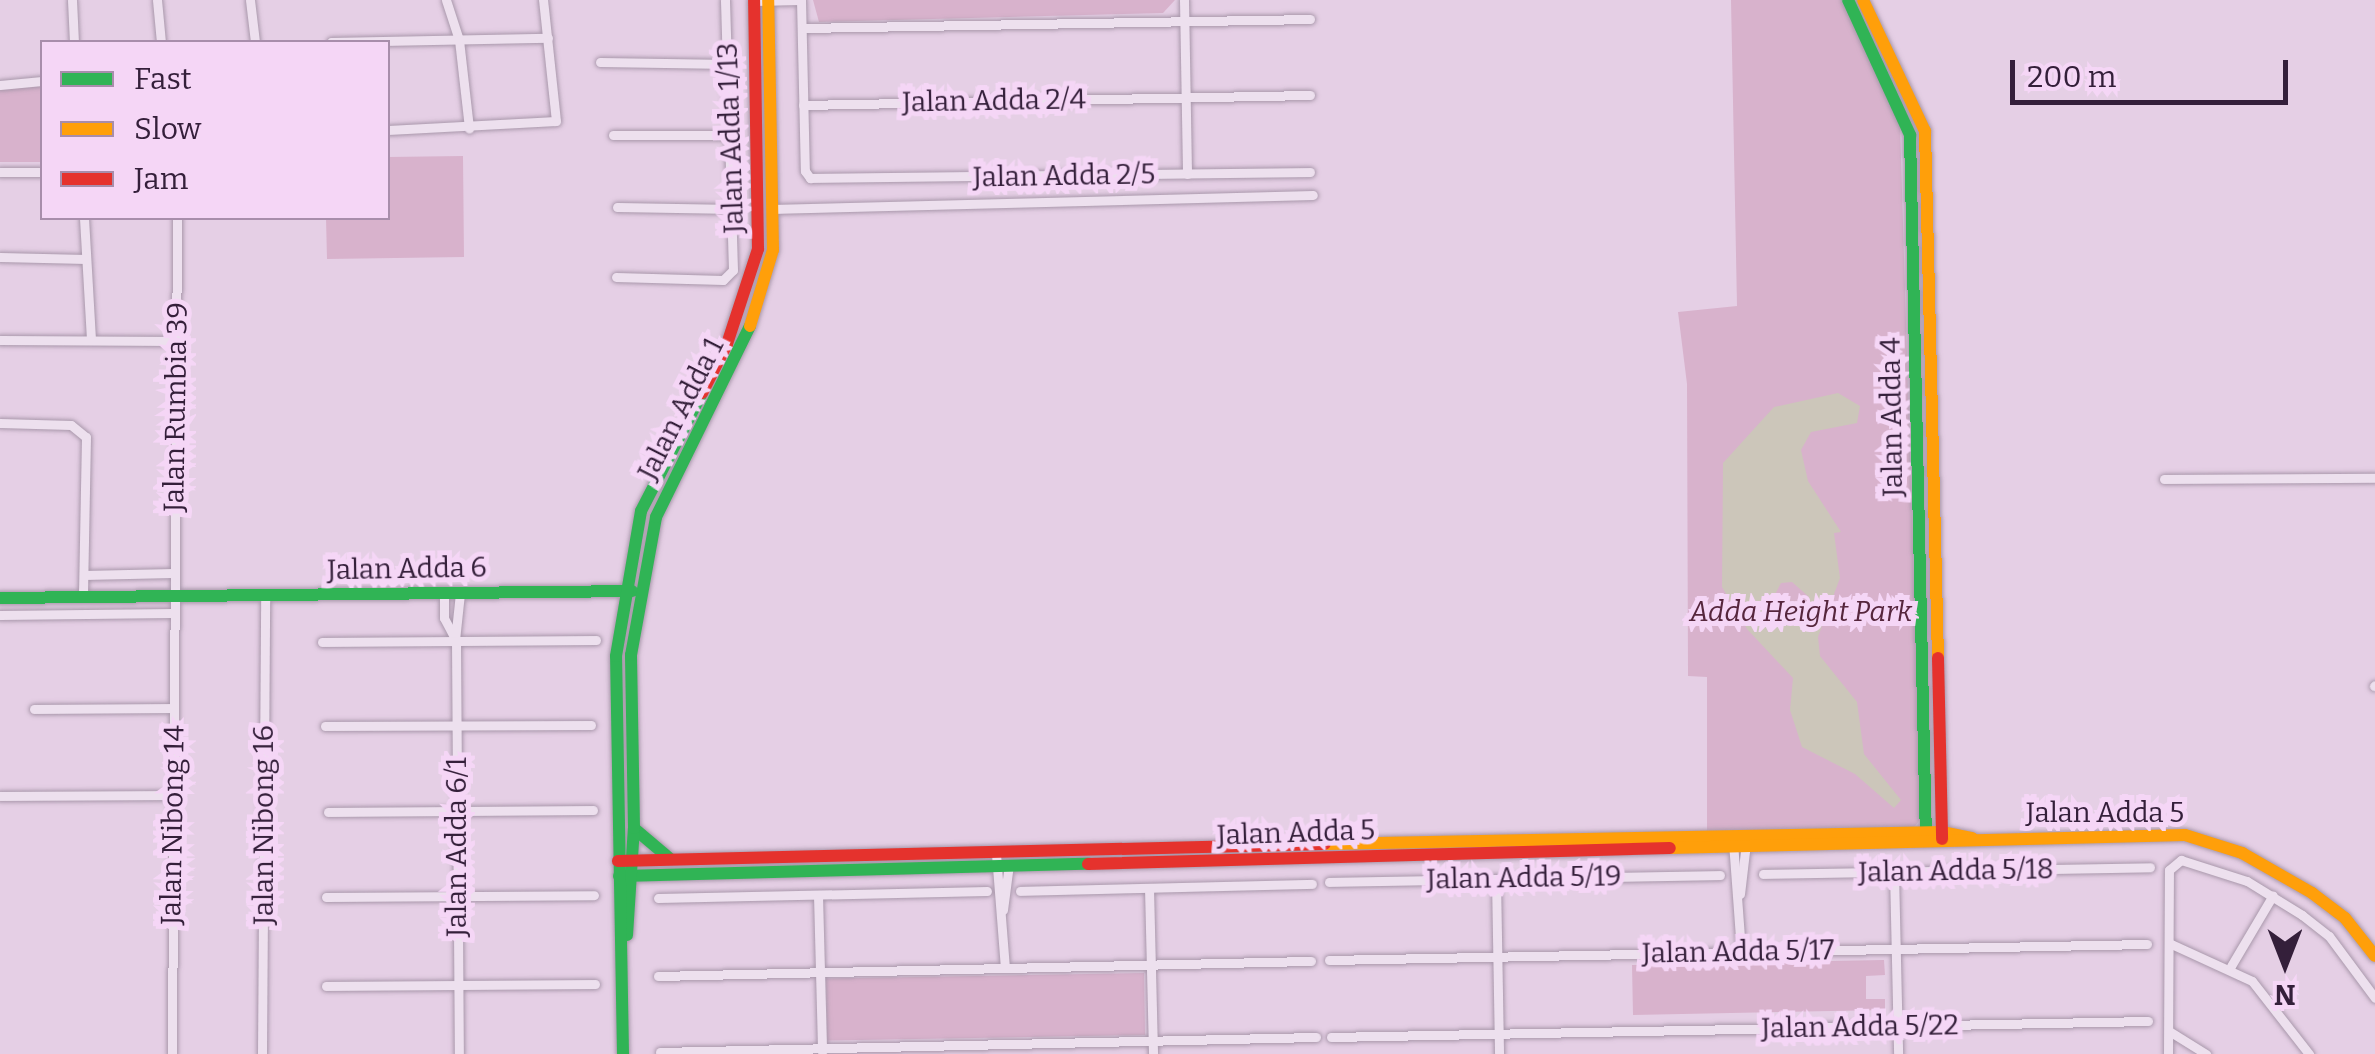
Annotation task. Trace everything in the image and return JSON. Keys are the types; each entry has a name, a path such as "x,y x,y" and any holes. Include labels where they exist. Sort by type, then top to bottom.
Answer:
{"street":[{"path":"72,0 74,40"},
{"path":"157,0 161,40"},
{"path":"250,0 255,40"},
{"path":"446,0 459,40 469,128"},
{"path":"390,130 556,121 543,0"},
{"name":"Jalan Adda 1/13","path":"616,277 730,276 736,209 725,0"},
{"path":"754,0 802,0 803,105"},
{"name":"Jalan Adda 1","path":"623,1054 626,869 634,828 634,591 650,485 744,306 760,209 754,0"},
{"name":"Jalan Adda 1","path":"622,962 631,908 616,656 666,488 757,312 777,209 768,0"},
{"path":"1184,0 1188,174"},
{"name":"Jalan Adda 4","path":"1848,0 1910,135 1926,839"},
{"name":"Jalan Adda 4","path":"1863,0 1925,132 1942,839"},
{"path":"802,28 1310,19"},
{"path":"390,42 548,38"},
{"path":"600,62 730,64"},
{"path":"0,85 40,81"},
{"name":"Jalan Adda 2/4","path":"803,105 1310,95"},
{"name":"Jalan Adda 2/5","path":"803,105 804,171 819,180 1310,172"},
{"path":"614,134 734,135"},
{"path":"0,172 40,172"},
{"path":"760,209 1313,196"},
{"path":"617,207 736,209"},
{"path":"84,220 91,340"},
{"name":"Jalan Rumbia 39","path":"173,597 177,220"},
{"path":"0,257 86,259"},
{"path":"0,340 177,341"},
{"path":"0,423 70,426 86,437 83,598"},
{"path":"2164,479 2375,478"},
{"path":"84,575 174,573"},
{"name":"Jalan Adda 6","path":"0,598 634,591"},
{"path":"456,641 460,593"},
{"path":"444,594 444,618 456,641"},
{"name":"Jalan Nibong 16","path":"262,1054 265,596"},
{"name":"Jalan Nibong 14","path":"172,1054 173,597"},
{"path":"0,615 173,613"},
{"path":"322,642 596,640"},
{"name":"Jalan Adda 6/1","path":"456,641 458,1054"},
{"path":"34,709 174,708"},
{"path":"325,726 591,725"},
{"path":"0,796 174,795"},
{"path":"328,812 593,810"},
{"path":"634,828 651,849 674,860"},
{"name":"Jalan Adda 5","path":"626,869 669,875 1002,860 1376,850 1926,839 2206,840 2312,893 2345,918 2375,956"},
{"path":"1739,842 1741,952"},
{"name":"Jalan Adda 5","path":"626,869 674,860 1002,860"},
{"path":"1002,860 1005,968"},
{"path":"2168,1054 2173,863 2189,860 2219,869 2274,895 2329,936 2375,998"},
{"name":"Jalan Adda 5/18","path":"1763,874 2150,867"},
{"path":"1894,872 1898,1054"},
{"path":"631,908 640,893 669,875"},
{"name":"Jalan Adda 5/19","path":"1329,882 1720,875"},
{"path":"1496,879 1499,1054"},
{"path":"1020,891 1312,884"},
{"path":"1149,888 1153,1054"},
{"path":"658,898 987,891"},
{"path":"326,897 594,895"},
{"path":"818,895 822,1051"},
{"path":"2231,966 2274,895"},
{"name":"Jalan Adda 5/17","path":"1329,960 2147,944"},
{"path":"2169,944 2231,966 2266,994 2309,1054"},
{"path":"658,976 1311,960"},
{"path":"326,986 594,984"},
{"name":"Jalan Adda 5/22","path":"1332,1037 2148,1021"},
{"path":"2169,1031 2206,1054"},
{"path":"660,1052 1316,1037"}],"green space":[{"path":"813,0 1175,0 1163,13 819,22"},
{"name":"Adda Height Park","path":"1731,0 1841,0 1900,125 1921,818 1913,829 1707,831 1707,677 1688,676 1687,384 1678,312 1737,306"},
{"path":"0,85 40,85 40,162 0,162"},
{"path":"463,156 464,257 327,259 326,220 390,220 390,157"},
{"path":"1884,960 1885,975 1866,976 1866,999 1885,999 1885,1010 1633,1015 1632,965"},
{"path":"1144,973 1145,1035 827,1041 826,979"}],"shaded area":[{"path":"1838,393 1860,406 1857,423 1811,432 1801,450 1808,481 1841,532 1834,533 1840,578 1818,637 1820,656 1857,702 1864,754 1901,800 1894,808 1855,774 1802,747 1790,710 1793,678 1747,629 1722,587 1723,463 1774,407","holes":["1792,582 1809,597 1802,615 1787,621 1778,618 1772,600 1781,583"]}],"traffic: fast":[{"path":"1848,0 1910,135 1926,838"},
{"path":"627,935 634,828 631,655 656,517 750,326"},
{"path":"623,1054 616,656 641,511 702,393"},
{"path":"0,598 632,591"},
{"path":"636,830 669,858"},
{"path":"619,876 1088,864"}],"traffic: slow":[{"path":"750,326 773,250 768,0"},
{"path":"1863,0 1925,131 1938,658"},
{"path":"1325,844 1943,832 1972,838"},
{"path":"1670,848 2185,835 2242,853 2312,893 2345,918 2375,956"}],"traffic: jam":[{"path":"702,393 727,344 758,249 754,0"},
{"path":"1938,658 1942,839"},
{"path":"618,861 1325,844"},
{"path":"1088,864 1670,848"}]}
